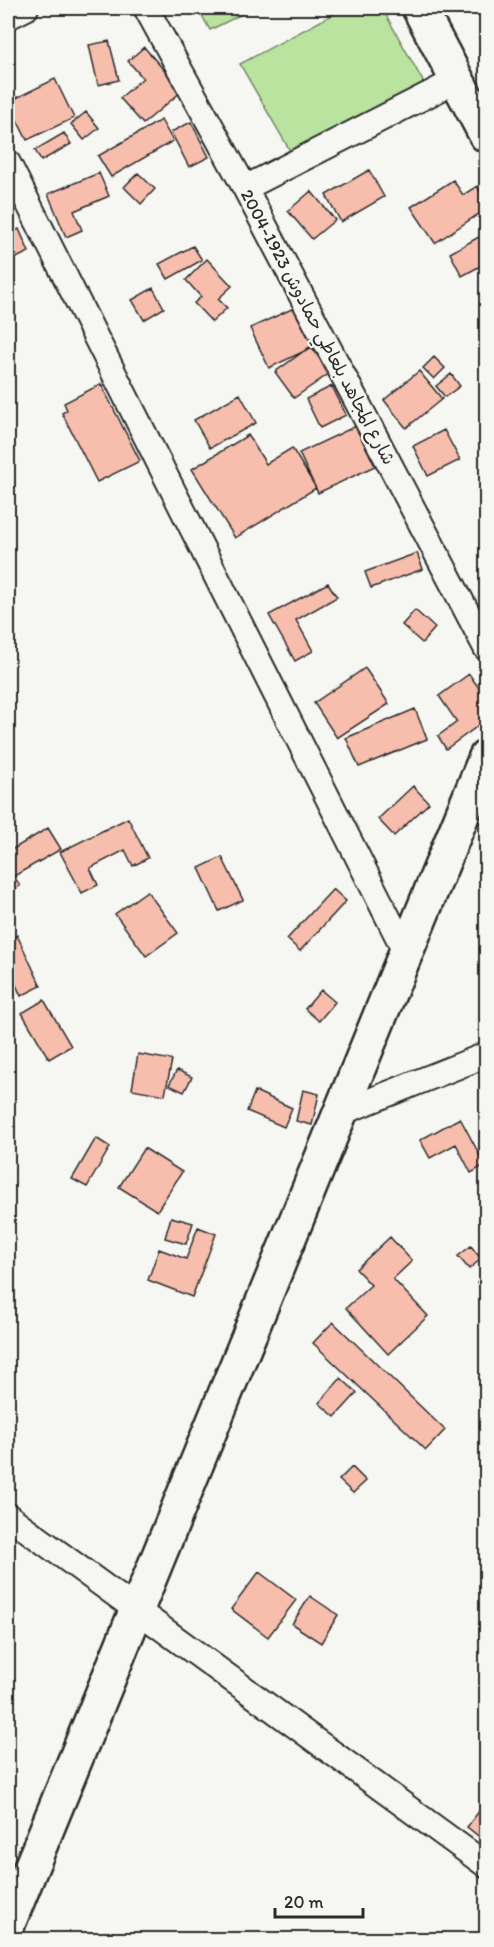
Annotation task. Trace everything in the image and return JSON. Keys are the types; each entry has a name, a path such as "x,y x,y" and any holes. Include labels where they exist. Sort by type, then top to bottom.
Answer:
{"main road":[{"path":"419,8 486,135"},
{"path":"8,1924 486,757"}],"street":[{"path":"8,17 26,8"},
{"name":"شارع المجاهد بلعاطي حمادوش 1923-2004","path":"146,8 245,188 486,648"},
{"path":"245,188 458,80"},
{"path":"8,163 406,953"},
{"path":"340,1113 486,1055"},
{"path":"8,1516 486,1865"}],"green space":[{"path":"198,8 254,8 210,30"},
{"path":"345,8 382,8 425,85 293,156 240,64"}],"building":[{"path":"109,41 119,80 98,85 89,45"},
{"path":"144,47 182,91 143,124 120,98 143,78 128,61"},
{"path":"55,79 74,118 27,140 8,102"},
{"path":"86,112 99,128 84,140 71,124"},
{"path":"161,120 173,141 111,177 98,156"},
{"path":"191,122 209,157 189,167 171,132"},
{"path":"64,133 71,144 41,161 35,150"},
{"path":"369,170 384,197 341,222 326,195"},
{"path":"99,173 109,196 74,211 82,230 66,237 48,194"},
{"path":"138,173 155,189 141,204 124,187"},
{"path":"453,180 463,195 477,186 486,201 486,209 435,243 411,207"},
{"path":"311,191 335,220 312,239 288,211"},
{"path":"19,229 29,252 8,262 8,234"},
{"path":"486,233 486,263 462,276 450,253"},
{"path":"193,246 202,260 168,279 159,264"},
{"path":"207,259 232,286 218,299 227,308 212,322 194,303 201,297 186,280"},
{"path":"153,288 164,308 144,320 132,300"},
{"path":"294,308 313,347 269,368 250,328"},
{"path":"8,340 12,340 14,368 8,369"},
{"path":"311,346 330,373 294,398 275,372"},
{"path":"434,357 445,368 434,379 423,368"},
{"path":"419,371 442,399 406,428 384,400"},
{"path":"451,374 460,386 445,397 436,386"},
{"path":"101,384 140,461 97,482 62,413 67,410 64,403"},
{"path":"332,386 346,415 320,428 306,399"},
{"path":"240,394 256,423 210,448 194,420"},
{"path":"356,426 375,466 318,493 299,453"},
{"path":"444,430 460,460 428,476 413,446"},
{"path":"248,435 266,464 292,448 316,488 235,538 192,469"},
{"path":"417,553 423,569 371,588 365,572"},
{"path":"328,583 337,597 296,620 313,651 295,661 269,615"},
{"path":"415,610 435,628 422,643 402,625"},
{"path":"365,668 389,704 337,738 314,703"},
{"path":"469,674 486,698 486,720 446,749 438,736 457,722 439,696"},
{"path":"415,709 427,739 359,767 346,738"},
{"path":"413,786 429,803 394,836 378,819"},
{"path":"128,818 148,858 133,866 125,850 90,868 98,885 82,893 60,852"},
{"path":"48,828 61,849 14,876 20,886 8,893 8,852"},
{"path":"222,857 243,900 219,911 199,868"},
{"path":"333,889 346,901 300,951 287,939"},
{"path":"147,891 178,933 146,956 115,914"},
{"path":"17,935 41,986 21,996 8,967 8,940"},
{"path":"321,990 335,1002 319,1021 305,1009"},
{"path":"44,1000 71,1046 49,1059 22,1013"},
{"path":"138,1054 172,1060 165,1095 132,1089"},
{"path":"177,1070 192,1077 184,1092 169,1085"},
{"path":"303,1090 319,1094 312,1125 296,1121"},
{"path":"255,1091 292,1108 284,1127 247,1111"},
{"path":"460,1118 485,1165 471,1173 456,1144 430,1158 420,1140"},
{"path":"96,1138 110,1147 87,1187 72,1179"},
{"path":"144,1148 182,1172 157,1211 119,1187"},
{"path":"171,1217 193,1223 186,1244 165,1238"},
{"path":"198,1227 216,1234 192,1297 148,1280 159,1249 186,1259"},
{"path":"390,1237 412,1261 393,1279 428,1316 388,1354 346,1308 371,1285 356,1269"},
{"path":"471,1246 481,1259 469,1269 458,1256"},
{"path":"486,1276 486,1297 477,1282"},
{"path":"333,1322 445,1430 426,1450 313,1343"},
{"path":"341,1378 357,1393 335,1417 319,1403"},
{"path":"352,1467 366,1481 353,1493 339,1480"},
{"path":"259,1572 296,1600 268,1637 231,1609"},
{"path":"310,1596 338,1615 321,1643 292,1624"},
{"path":"486,1802 486,1842 467,1827"}]}
